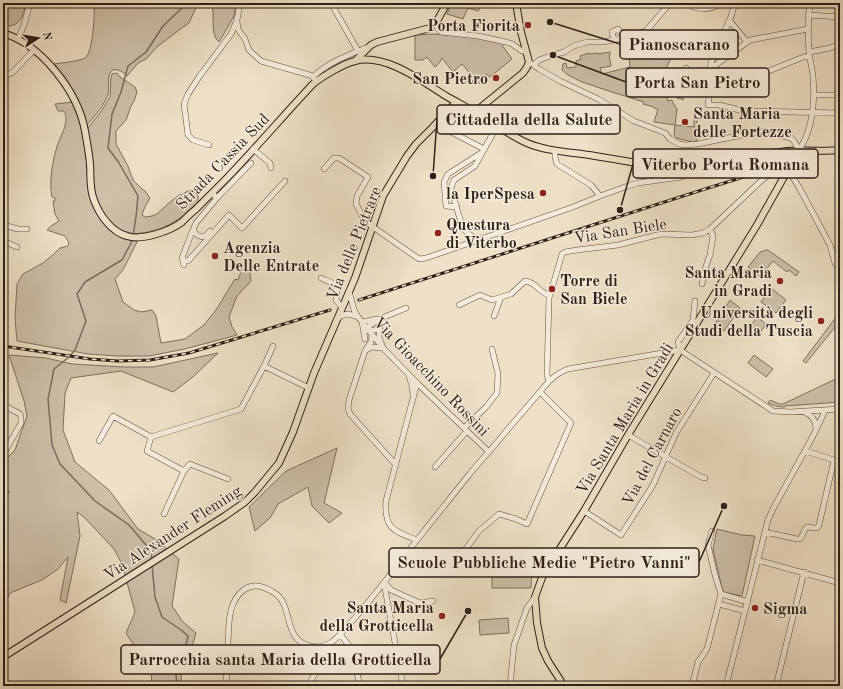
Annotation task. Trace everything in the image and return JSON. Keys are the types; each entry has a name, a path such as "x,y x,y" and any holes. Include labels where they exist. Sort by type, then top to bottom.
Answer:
{"main road":[{"path":"356,61 371,45 377,42 430,28 437,21 447,3"},
{"path":"476,112 497,93 523,73 532,63 526,51 516,3"},
{"name":"Strada Cassia Sud","path":"3,34 18,39 34,50 53,68 68,88 81,114 85,129 93,199 102,217 108,223 120,233 127,236 137,237 164,232 182,222 214,196 314,79 356,61"},
{"path":"371,45 370,51 372,56 379,62"},
{"path":"356,61 368,60 379,62 404,70 527,143 555,151 610,158 678,170 707,169 780,152 799,150 840,150"},
{"name":"Via delle Pietrare","path":"336,320 343,306 373,228 383,196 416,144 456,102"},
{"name":"Via Santa Maria in Gradi","path":"564,686 548,662 542,648 537,623 535,597 543,575 584,511 757,225 799,150"},
{"name":"Via Alexander Fleming","path":"3,657 245,502 256,492 280,463 293,432 308,388 336,320"}],"street":[{"path":"18,39 24,25 30,3"},
{"path":"209,145 193,140 188,135 184,104 199,76 231,34 237,20 240,3"},
{"path":"331,3 358,51"},
{"path":"670,3 646,32 603,42 587,42 532,63 560,81 598,99 634,121 665,133 670,139 679,144 698,144 761,131 791,138 794,140 799,150 805,141 813,113 813,76 809,54 808,29 810,3"},
{"path":"685,3 692,7 703,9 718,6 722,3"},
{"path":"735,3 730,21 710,63 708,105 720,105 744,111 840,113"},
{"path":"808,15 840,17"},
{"path":"237,20 238,29 245,39 249,50 261,60 314,79 328,66 371,45"},
{"path":"437,21 437,28 441,32 478,36 506,42 522,51 526,51"},
{"path":"730,21 747,42"},
{"path":"614,40 612,32 618,29 624,38"},
{"path":"710,69 750,40 808,29"},
{"path":"686,68 683,79 685,81 702,85 709,83 732,83 765,73 809,54 840,44"},
{"path":"3,77 13,72 34,50"},
{"path":"814,95 840,95"},
{"path":"436,124 484,151"},
{"path":"478,240 465,230 451,189 454,180 475,166 497,126"},
{"path":"253,149 270,164 271,168"},
{"path":"457,207 446,206 444,182 448,174 484,151"},
{"path":"555,151 557,164 591,185 600,196"},
{"path":"324,169 334,158 340,158 368,177 357,196 356,204 365,221 419,259 478,240 638,183 681,177 707,169"},
{"path":"184,265 182,258 196,223 214,196 251,163"},
{"name":"Via San Biele","path":"549,381 547,375 550,295 562,254 565,252 618,245 661,234 692,235 703,233 710,229 763,180 776,170 788,170"},
{"path":"788,170 799,187 830,245 835,263 840,271"},
{"path":"182,258 185,261 188,260 229,215 242,228 285,181"},
{"path":"193,230 197,235 202,237 205,236 220,220"},
{"path":"3,225 18,229 27,229"},
{"path":"702,284 710,255 713,236 710,229"},
{"path":"3,241 17,247"},
{"path":"322,278 337,286 336,300 353,312"},
{"path":"459,305 480,296 492,300 511,294 525,281 531,282 544,294 550,295"},
{"path":"349,291 353,312"},
{"path":"494,316 501,297"},
{"path":"695,302 693,320 678,342 680,350 773,411 801,412 840,409"},
{"path":"396,465 350,414 348,408 349,400 365,351 371,342 370,325 382,318 406,308"},
{"path":"336,320 342,315 353,312"},
{"name":"Via Gioacchino Rossini","path":"353,312 383,348 409,375 415,384 426,392 489,452"},
{"path":"365,351 362,322 382,318"},
{"path":"365,351 372,347 383,348 379,337 382,318"},
{"path":"365,340 370,333 380,326"},
{"path":"99,441 113,416 151,437 241,409 273,346"},
{"path":"435,467 497,393 498,374 492,349"},
{"path":"228,686 226,672 230,615 234,600 248,587 260,586 274,592 282,599 285,604 291,629 299,641 317,647 323,647 330,644 376,593 469,475 549,381 557,374 568,369 680,350"},
{"path":"264,366 308,388"},
{"name":"Via del Carnaro","path":"584,511 621,535 653,486 676,433 714,373"},
{"path":"415,384 386,501 385,511 392,528 398,533 417,540"},
{"path":"413,397 421,392 426,392"},
{"path":"459,558 479,531 499,514 516,518 527,524 571,423 540,392"},
{"path":"3,405 20,414 21,422 3,455"},
{"path":"726,686 768,520 826,411"},
{"path":"801,412 808,414 812,418 815,423 815,432"},
{"path":"628,436 705,478"},
{"path":"151,437 147,451 184,471"},
{"path":"765,532 800,539 805,528 817,528 819,525 834,460 805,451"},
{"path":"164,514 184,471 190,464 228,479"},
{"path":"692,686 698,662 707,649 721,594 708,545 712,531"},
{"path":"757,560 840,583"},
{"path":"776,686 804,572"},
{"path":"384,583 391,590 420,603 433,601"},
{"path":"384,583 402,686"},
{"path":"721,594 748,602"},
{"path":"510,686 514,645 527,608 535,597"},
{"path":"719,604 745,610"},
{"path":"524,615 536,614"},
{"path":"340,634 351,648 360,686"},
{"path":"308,686 329,649 330,644"}],"shaded area":[{"path":"3,3 26,3 22,17 17,23 9,26 3,25"},
{"path":"94,3 198,3 189,23 157,47 146,59 138,63 127,76 119,70 113,70 111,72 109,75 107,97 95,116 86,126 70,87 54,64 79,60 88,55 92,41"},
{"path":"211,3 236,3 234,16 219,42 214,34"},
{"path":"452,3 482,3 478,11 468,8 463,19 447,14"},
{"path":"434,34 478,38 500,42 512,59 490,77 486,74 482,77 484,79 479,84 462,64 453,72 442,58 435,67 427,57 423,60 415,60 415,35"},
{"path":"668,44 667,50 673,54 665,71 670,74 657,93 664,95 666,92 666,85 669,84 685,88 683,100 680,98 678,99 676,94 667,98 668,101 672,100 677,109 675,125 654,122 658,109 643,104 644,102 582,82 568,75 562,70 563,64 566,63 567,68 576,67 576,61 581,59 580,56 589,53 598,54 610,52 609,55 611,66 600,68 602,74 630,67 629,55 660,46 666,46"},
{"path":"117,73 120,77 135,87 137,92 126,120 116,131 116,144 134,181 150,198 142,215 145,217 157,214 178,196 188,191 193,190 198,196 198,202 179,219 163,228 148,232 134,234 125,232 115,226 104,215 95,198 87,129 100,113 110,97 112,74"},
{"path":"73,102 83,131 88,186 90,199 93,206 104,222 123,237 137,242 123,270 115,279 123,302 134,310 141,312 152,310 156,316 161,343 185,339 204,325 216,310 235,279 238,280 245,260 249,267 251,281 237,296 229,317 232,327 237,335 185,349 149,356 88,354 17,341 15,319 17,284 23,274 43,263 60,248 68,246 69,243 65,236 47,230 59,221 55,214 53,201 55,201 55,198 52,197 51,180 52,167 57,146 66,121 64,111 58,111 55,104"},
{"path":"694,119 697,119 697,141 692,142 676,138 674,135 675,125 694,127"},
{"path":"766,250 799,272 796,276 789,270 787,272 773,261 760,277 748,267 760,252"},
{"path":"771,288 786,300 776,313 761,302"},
{"path":"730,300 740,308 724,331 715,324"},
{"path":"840,312 840,324 836,326 806,363 803,361"},
{"path":"757,317 766,324 757,337 748,329"},
{"path":"218,353 194,376 173,392 121,371 71,378 65,393 63,430 75,462 109,490 138,529 155,539 179,559 172,606 183,622 196,633 181,675 182,686 152,686 151,671 126,633 135,612 122,564 114,549 84,517 77,512 80,536 66,603 60,600 68,557 58,569 42,580 10,593 3,608 3,499 10,492 3,487 3,462 15,450 27,416 24,401 9,355 46,358 72,364 153,367"},
{"path":"754,355 773,369 766,377 748,363"},
{"path":"840,377 840,402 785,407 768,403 770,400 783,404"},
{"path":"337,448 324,503 342,513 329,523 312,506 308,487 278,504 270,518 255,531 249,507 286,471"},
{"path":"717,529 742,535 755,536 742,596 723,592 713,549"},
{"path":"492,564 532,565 531,588 492,588"},
{"path":"508,618 509,633 480,635 479,620"}],"waterway":[{"path":"133,236 138,196 119,163 108,148 112,114 121,92 128,66 146,52 163,26 187,3"},
{"path":"132,240 122,260 85,282 77,294 86,321 75,350 54,369 48,399 52,445 60,464 95,501 129,525 151,551 152,559"},
{"path":"152,565 155,597 162,617 188,636 184,654 175,663 177,686"}],"railway":[{"path":"359,300 785,164"},
{"path":"3,346 90,359 118,361 150,360 189,353 330,310"}],"place":[{"name":"Pianoscarano","path":"550,22"},
{"name":"Porta Fiorita","path":"528,25"},
{"name":"Porta San Pietro","path":"553,55"},
{"name":"San Pietro","path":"496,78"},
{"name":"Santa Maria delle Fortezze","path":"685,122"},
{"name":"Cittadella della Salute","path":"433,176"},
{"name":"la IperSpesa","path":"543,193"},
{"name":"Viterbo Porta Romana","path":"620,210"},
{"name":"Questura di Viterbo","path":"438,233"},
{"name":"Agenzia Delle Entrate","path":"215,256"},
{"name":"Santa Maria in Gradi","path":"780,281"},
{"name":"Torre di San Biele","path":"552,289"},
{"name":"Università degli Studi della Tuscia","path":"821,321"},
{"name":"Scuole Pubbliche Medie \"Pietro Vanni\"","path":"724,506"},
{"name":"Sigma","path":"755,608"},
{"name":"Parrocchia santa Maria della Grotticella","path":"468,611"},
{"name":"Santa Maria della Grotticella","path":"442,616"}]}
